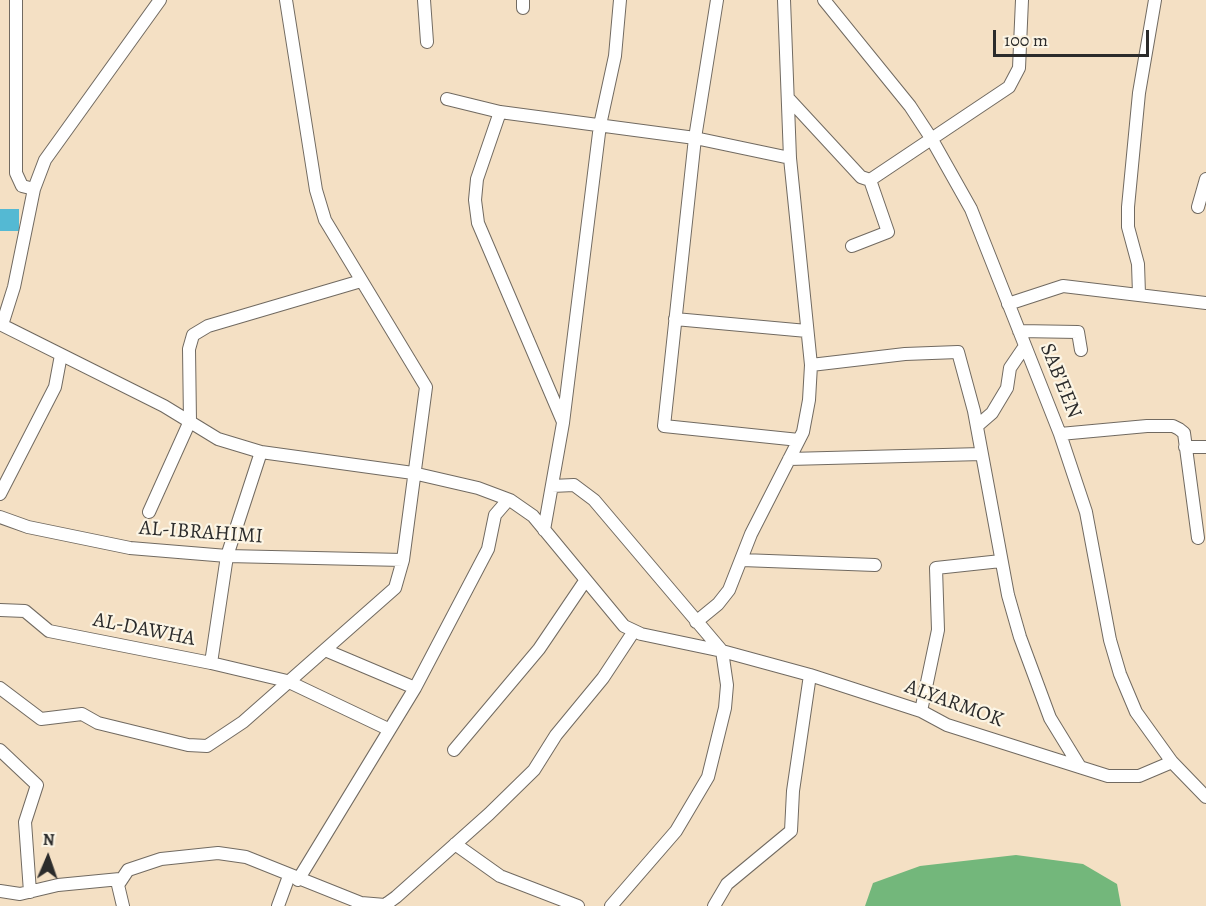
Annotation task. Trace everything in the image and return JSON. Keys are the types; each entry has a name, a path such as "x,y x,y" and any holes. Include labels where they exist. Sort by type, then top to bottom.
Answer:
{"street":[{"path":"16,0 15,173 22,186 34,189"},
{"path":"160,0 45,160 34,189 14,287 1,325 190,421 218,439 261,452 413,473 478,488 508,500 495,515 488,549 415,688 278,906"},
{"path":"0,688 41,719 77,713 98,723 199,747 218,741 395,588 403,560 426,387 325,220 316,190 286,0"},
{"path":"424,0 427,42"},
{"path":"544,530 563,423 600,125 615,56 620,0"},
{"path":"717,0 695,138 664,426 798,441"},
{"path":"696,622 724,598 742,560 751,534 798,441 809,400 811,365 790,158 784,0"},
{"name":"SAB'EEN","path":"824,0 865,48 931,138 971,209 1060,434 1086,512 1110,640 1120,674 1136,712 1172,762 1203,790"},
{"path":"870,180 1004,92 1014,82 1020,61 1022,0"},
{"path":"1139,294 1138,264 1128,227 1128,207 1139,93 1155,0"},
{"path":"788,98 861,177 870,180"},
{"path":"447,99 500,112 695,138 790,158"},
{"path":"500,112 477,179 475,200 478,223 563,423"},
{"path":"1198,207 1206,179"},
{"path":"852,246 888,232 870,180"},
{"path":"149,512 190,421 189,348 193,335 199,330 361,281"},
{"path":"1008,304 1063,286 1206,303"},
{"path":"675,319 807,332"},
{"path":"1019,331 1078,332 1081,350"},
{"path":"977,426 992,413 1007,388 1010,368 1025,346"},
{"path":"811,365 905,354 958,352 977,426 1002,561 1020,637 1046,708 1080,767"},
{"path":"0,494 55,387 61,355"},
{"path":"1060,434 1173,426 1184,433 1198,538"},
{"path":"1185,447 1206,447"},
{"path":"211,663 227,556 261,452"},
{"path":"789,459 982,454"},
{"path":"552,486 574,485 589,494 722,651 727,685 725,708 708,777 676,831 611,906"},
{"name":"ALYARMOK","path":"508,500 524,508 624,626 634,631 722,651 810,675 921,711 947,725 1108,776 1139,776 1172,762"},
{"name":"AL-IBRAHIMI","path":"0,517 28,526 130,548 227,556 403,560"},
{"path":"742,560 875,565"},
{"path":"921,711 938,630 936,568 1002,561"},
{"path":"454,750 539,649 585,581"},
{"name":"AL-DAWHA","path":"0,610 4,612 25,611 49,631 211,663 287,681 388,729"},
{"path":"123,906 118,891 120,879 128,870 142,864 218,853 246,857 361,903 385,904 396,897 455,844 534,770 556,735 603,678 634,631"},
{"path":"325,650 415,688"},
{"path":"714,906 727,884 791,831 793,791 810,675"},
{"path":"0,750 37,785 25,822 30,892"},
{"path":"455,844 500,876 578,906"},
{"path":"0,891 30,892 58,885 120,879"}],"green space":[{"path":"1016,855 1083,864 1117,884 1121,906 865,906 873,883 920,866"}],"water":[{"path":"0,209 19,209 19,231 0,231"}]}
